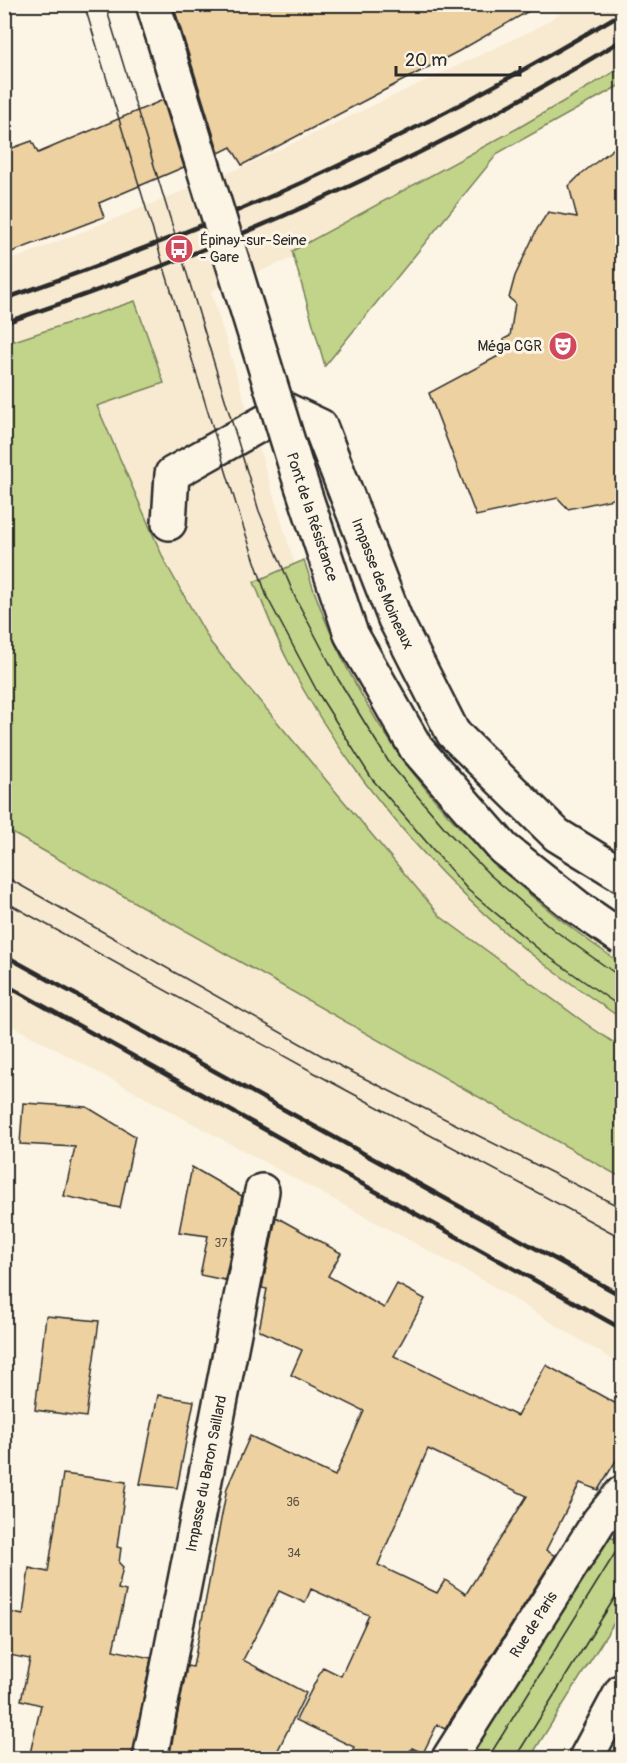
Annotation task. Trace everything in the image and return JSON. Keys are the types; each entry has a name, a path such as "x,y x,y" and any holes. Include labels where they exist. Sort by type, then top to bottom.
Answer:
{"street":[{"name":"Pont de la Résistance","path":"153,4 298,474 351,634 416,748 504,849 577,907 622,938"},
{"name":"Impasse des Moineaux","path":"169,523 172,474 286,410 320,426 395,619 453,733 557,835 622,875"},
{"name":"Impasse du Baron Saillard","path":"150,1758 262,1191"},
{"name":"Rue de Paris","path":"449,1758 599,1521 622,1493"},
{"path":"586,1758 622,1691"}],"shaded area":[{"path":"574,5 622,5 622,87 513,141 303,254 211,291 296,568 396,749 495,868 622,960 622,1366 486,1282 5,1022 5,261 240,168 535,29"}],"green space":[{"path":"622,67 622,84 498,153 325,366 292,251 518,128"},
{"path":"135,301 164,383 97,406 165,562 211,643 441,917 622,1048 622,1178 5,829 5,344"},
{"path":"304,560 327,624 355,683 388,739 427,790 469,838 516,883 567,925 622,964 622,1019 544,964 470,900 400,826 338,745 288,661 254,582"},
{"path":"622,1525 622,1610 530,1758 463,1758 606,1534 614,1539"}],"building":[{"path":"173,4 541,4 459,51 242,165 231,147 219,153"},
{"path":"163,100 184,167 99,203 104,217 4,255 4,151 32,141 38,153"},
{"name":"Méga CGR","path":"622,142 622,497 568,509 558,498 476,516 429,393 504,353 504,339 510,336 515,303 509,298 515,276 537,229 548,212 577,217 569,186"},
{"path":"23,1103 87,1107 135,1136 120,1208 64,1196 75,1147 20,1144"},
{"path":"192,1167 242,1196 225,1280 200,1275 208,1236 179,1232"},
{"path":"276,1217 341,1253 328,1276 384,1308 397,1284 425,1299 394,1356 517,1416 546,1365 622,1407 622,1451 598,1490 580,1483 546,1550 555,1556 445,1729 437,1725 423,1753 412,1748 406,1758 348,1758 354,1747 296,1720 323,1667 341,1676 369,1615 311,1589 305,1603 279,1591 243,1660 306,1693 274,1758 169,1758 187,1666 193,1667 227,1488 250,1436 335,1476 364,1411 291,1375 302,1350 259,1330 267,1289 262,1288","holes":["428,1449 527,1496 466,1594 445,1580 437,1593 378,1565"]},
{"path":"46,1316 99,1321 86,1417 35,1410"},
{"path":"158,1395 194,1401 177,1488 140,1484"},
{"path":"63,1474 126,1482 117,1547 121,1548 119,1563 123,1567 118,1589 126,1591 113,1650 151,1658 132,1758 29,1758 41,1705 21,1700 30,1659 4,1654 4,1611 23,1615 29,1568 48,1572"}],"tram line":[{"path":"84,4 239,514 267,597 318,693 372,779 468,890 542,952 622,1008"},
{"path":"105,4 259,511 295,597 338,679 390,764 449,833 489,874 554,930 622,978"},
{"path":"4,876 342,1067 622,1208"},
{"path":"4,901 331,1082 622,1238"},
{"path":"488,1758 622,1542"},
{"path":"515,1758 622,1586"}],"railway":[{"path":"4,299 177,235 304,181 451,109 622,13"},
{"path":"4,323 164,265 321,199 474,124 622,40"},
{"path":"4,955 622,1296"},
{"path":"4,984 622,1329"}],"place":[{"name":"Épinay-sur-Seine - Gare","path":"179,249"},
{"name":"Méga CGR","path":"563,346"}]}
